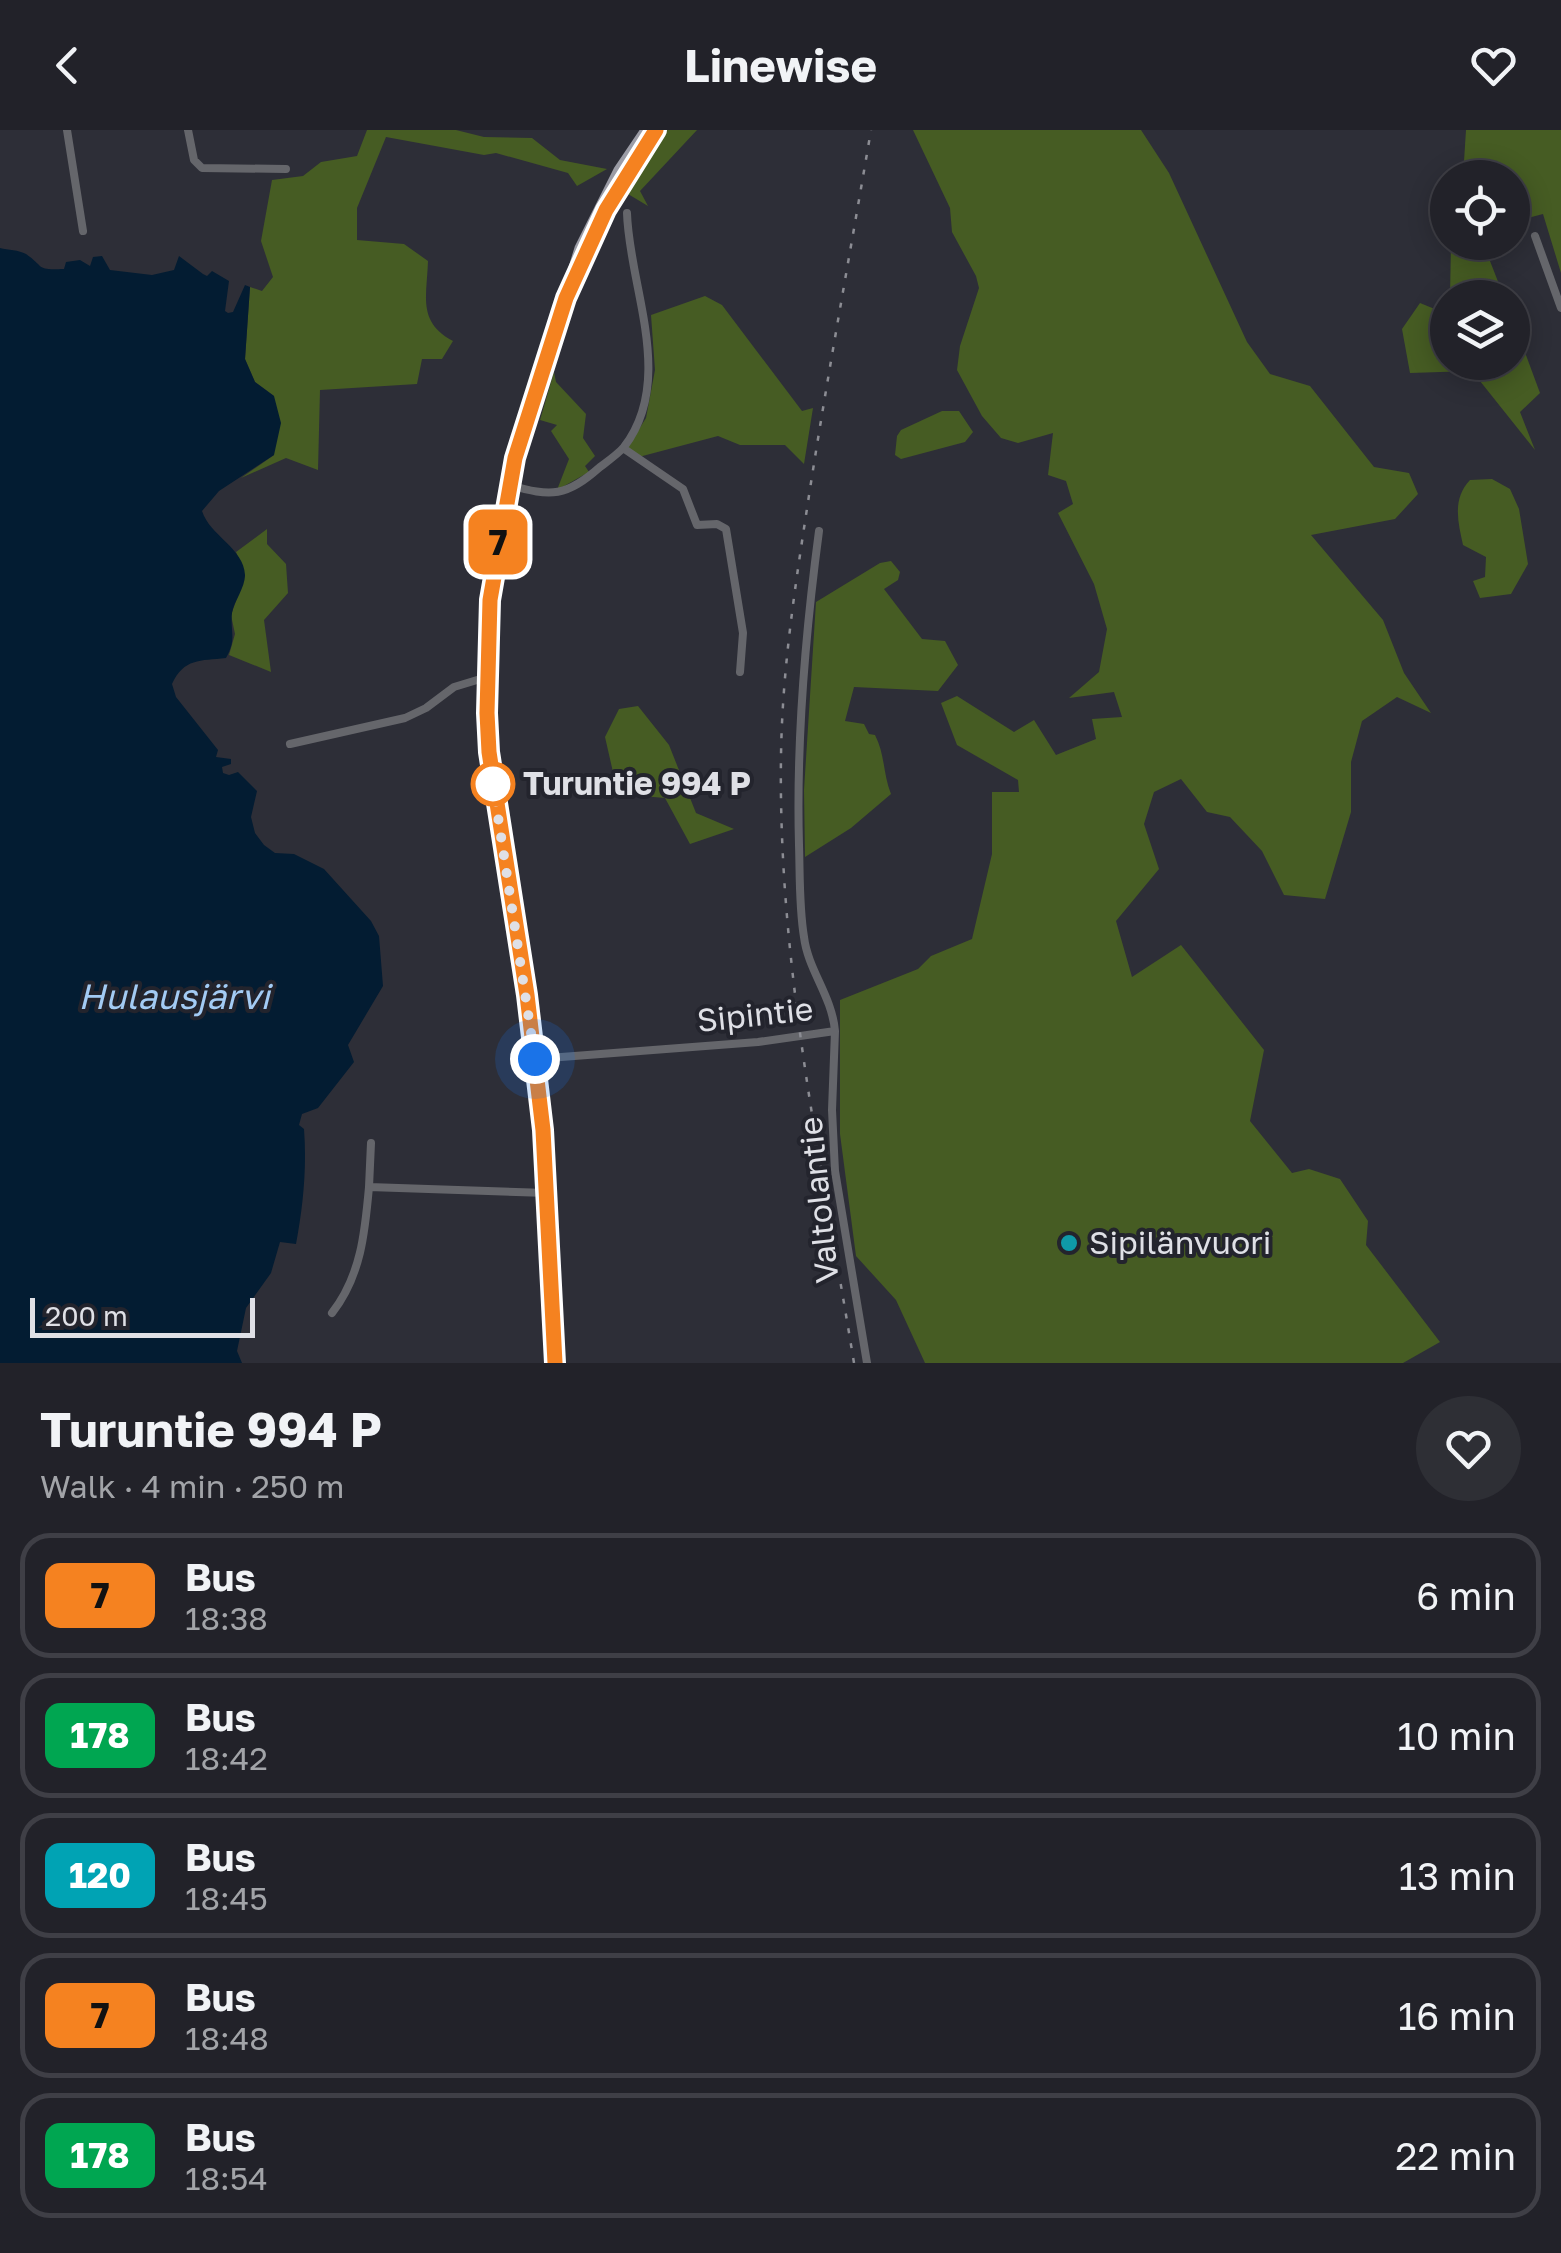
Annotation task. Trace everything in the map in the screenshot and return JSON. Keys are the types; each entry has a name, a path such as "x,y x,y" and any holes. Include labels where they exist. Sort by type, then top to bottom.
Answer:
{"main road":[{"path":"555,1363 547,1193 535,1059 489,752 490,600 509,484 580,248 618,170 644,130"},
{"path":"566,298 606,210 656,130"}],"street":[{"path":"66,130 83,231"},
{"path":"188,130 194,160 202,168 286,170"},
{"path":"509,484 536,492 565,492 578,486 623,448 642,404 648,353 627,213"},
{"path":"1536,236 1561,308"},
{"path":"623,448 683,489 698,525 717,524 726,529 743,632 740,672"},
{"name":"Sipintie","path":"535,1059 758,1042 835,1031 833,1012 804,940 801,904 798,790 804,648 819,531"},
{"path":"290,744 405,718 454,687 487,677"},
{"name":"Valtolantie","path":"835,1031 835,1171 867,1363"},
{"path":"332,1313 343,1300 364,1244 371,1143"},
{"path":"369,1187 547,1193"}],"green space":[{"path":"367,130 456,130 484,137 532,138 560,160 607,169 577,186 568,173 496,153 484,155 386,137 357,208 357,240 404,244 428,261 429,317 453,341 442,359 422,359 417,384 320,390 318,470 286,458 241,478 274,455 274,396 255,382 245,359 250,287 262,291 273,277 261,241 272,180 303,176 321,162 357,156"},
{"path":"667,130 697,130 640,191 648,206 628,194"},
{"path":"913,130 1141,130 1169,173 1247,342 1270,374 1310,386 1374,467 1409,473 1418,494 1395,519 1311,535 1383,620 1404,673 1431,713 1397,697 1362,721 1351,762 1351,812 1325,899 1284,895 1262,851 1230,817 1207,812 1181,779 1154,792 1144,824 1159,869 1116,921 1132,977 1181,945 1264,1050 1250,1121 1292,1173 1309,1169 1340,1179 1368,1221 1366,1245 1440,1342 1403,1363 925,1363 896,1300 856,1256 840,1134 840,1000 918,969 931,956 972,939 992,854 992,792 1019,792 1018,780 957,745 941,703 957,696 1014,732 1034,720 1056,755 1096,739 1092,719 1122,717 1114,692 1069,698 1099,672 1107,629 1094,584 1058,513 1073,504 1066,481 1048,475 1053,433 1018,443 1001,438 982,416 957,370 960,346 979,288 952,232 950,208"},
{"path":"1466,130 1561,130 1561,273 1543,214 1530,217 1530,160 1464,160"},
{"path":"1451,260 1490,260 1497,280 1450,280"},
{"path":"705,296 722,305 802,411 813,408 804,464 785,445 740,445 718,436 635,458 624,453 646,418 655,370 651,315"},
{"path":"1420,303 1430,307 1430,372 1410,373 1402,329"},
{"path":"1530,366 1540,393 1520,412 1535,450 1479,380 1530,380"},
{"path":"554,372 556,382 586,414 583,438 595,456 585,466 589,472 557,490 569,459 551,431 557,425 540,420"},
{"path":"942,411 959,411 973,432 965,442 901,459 895,455 901,430"},
{"path":"1492,479 1510,489 1519,509 1528,564 1511,594 1480,598 1473,581 1485,577 1486,557 1463,545 1459,503 1470,480"},
{"path":"267,529 267,544 286,564 288,593 264,620 271,672 229,655 235,634 231,615 245,576 236,552"},
{"path":"891,561 900,572 898,580 884,589 922,639 945,641 958,665 938,691 854,687 845,721 864,724 869,734 875,735 891,794 851,828 805,857 804,790 816,602 880,563"},
{"path":"638,706 669,745 696,813 734,829 690,844 665,798 618,794 605,737 619,709"}],"water":[{"name":"Hulausjärvi","path":"0,248 23,253 45,268 64,269 66,262 80,260 90,266 93,257 102,256 110,270 152,275 174,270 179,256 207,276 212,271 229,281 225,311 228,313 233,312 245,285 250,287 245,359 255,382 274,396 281,423 274,455 219,491 202,511 239,557 245,575 232,613 229,651 226,658 188,665 172,684 176,697 218,750 216,757 231,759 231,764 222,767 223,773 238,772 257,791 251,817 255,833 264,845 275,853 294,854 324,869 371,921 379,936 383,986 348,1045 354,1062 318,1108 302,1114 299,1125 304,1129 305,1173 296,1244 280,1242 271,1273 246,1308 237,1351 242,1363 0,1363"}],"railway":[{"path":"854,1363 794,986 786,910 781,757 798,566 871,130"}],"bus line":[{"name":"7","path":"555,1363 543,1130 527,995 489,752 490,600 515,458 566,298 606,210 656,130"}],"place":[{"name":"Turuntie 994 P","path":"493,784"},
{"name":"Sipilänvuori","path":"1069,1243"}],"route":[{"path":"493,784 535,1059"}]}
